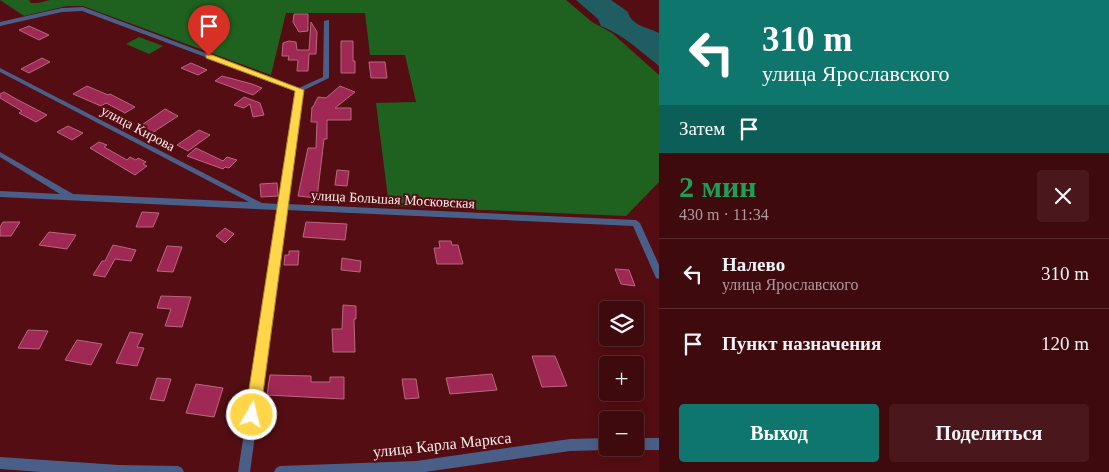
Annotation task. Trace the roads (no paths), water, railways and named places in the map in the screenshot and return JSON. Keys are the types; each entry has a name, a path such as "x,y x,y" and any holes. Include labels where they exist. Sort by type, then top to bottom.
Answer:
{"street":[{"path":"0,24 62,10 83,9 300,90 326,78 326,21"},
{"name":"улица Кирова","path":"0,70 264,206"},
{"path":"244,472 300,90"},
{"path":"0,154 73,198"},
{"name":"улица Большая Московская","path":"0,194 636,224 659,275"},
{"name":"улица Карла Маркса","path":"280,472 416,467 570,445 599,444"},
{"path":"644,444 659,444"},
{"path":"0,463 119,471 178,472"}],"water":[{"path":"576,0 611,0 628,12 630,17 640,26 659,33 659,66 624,39 601,26 598,19"}]}
